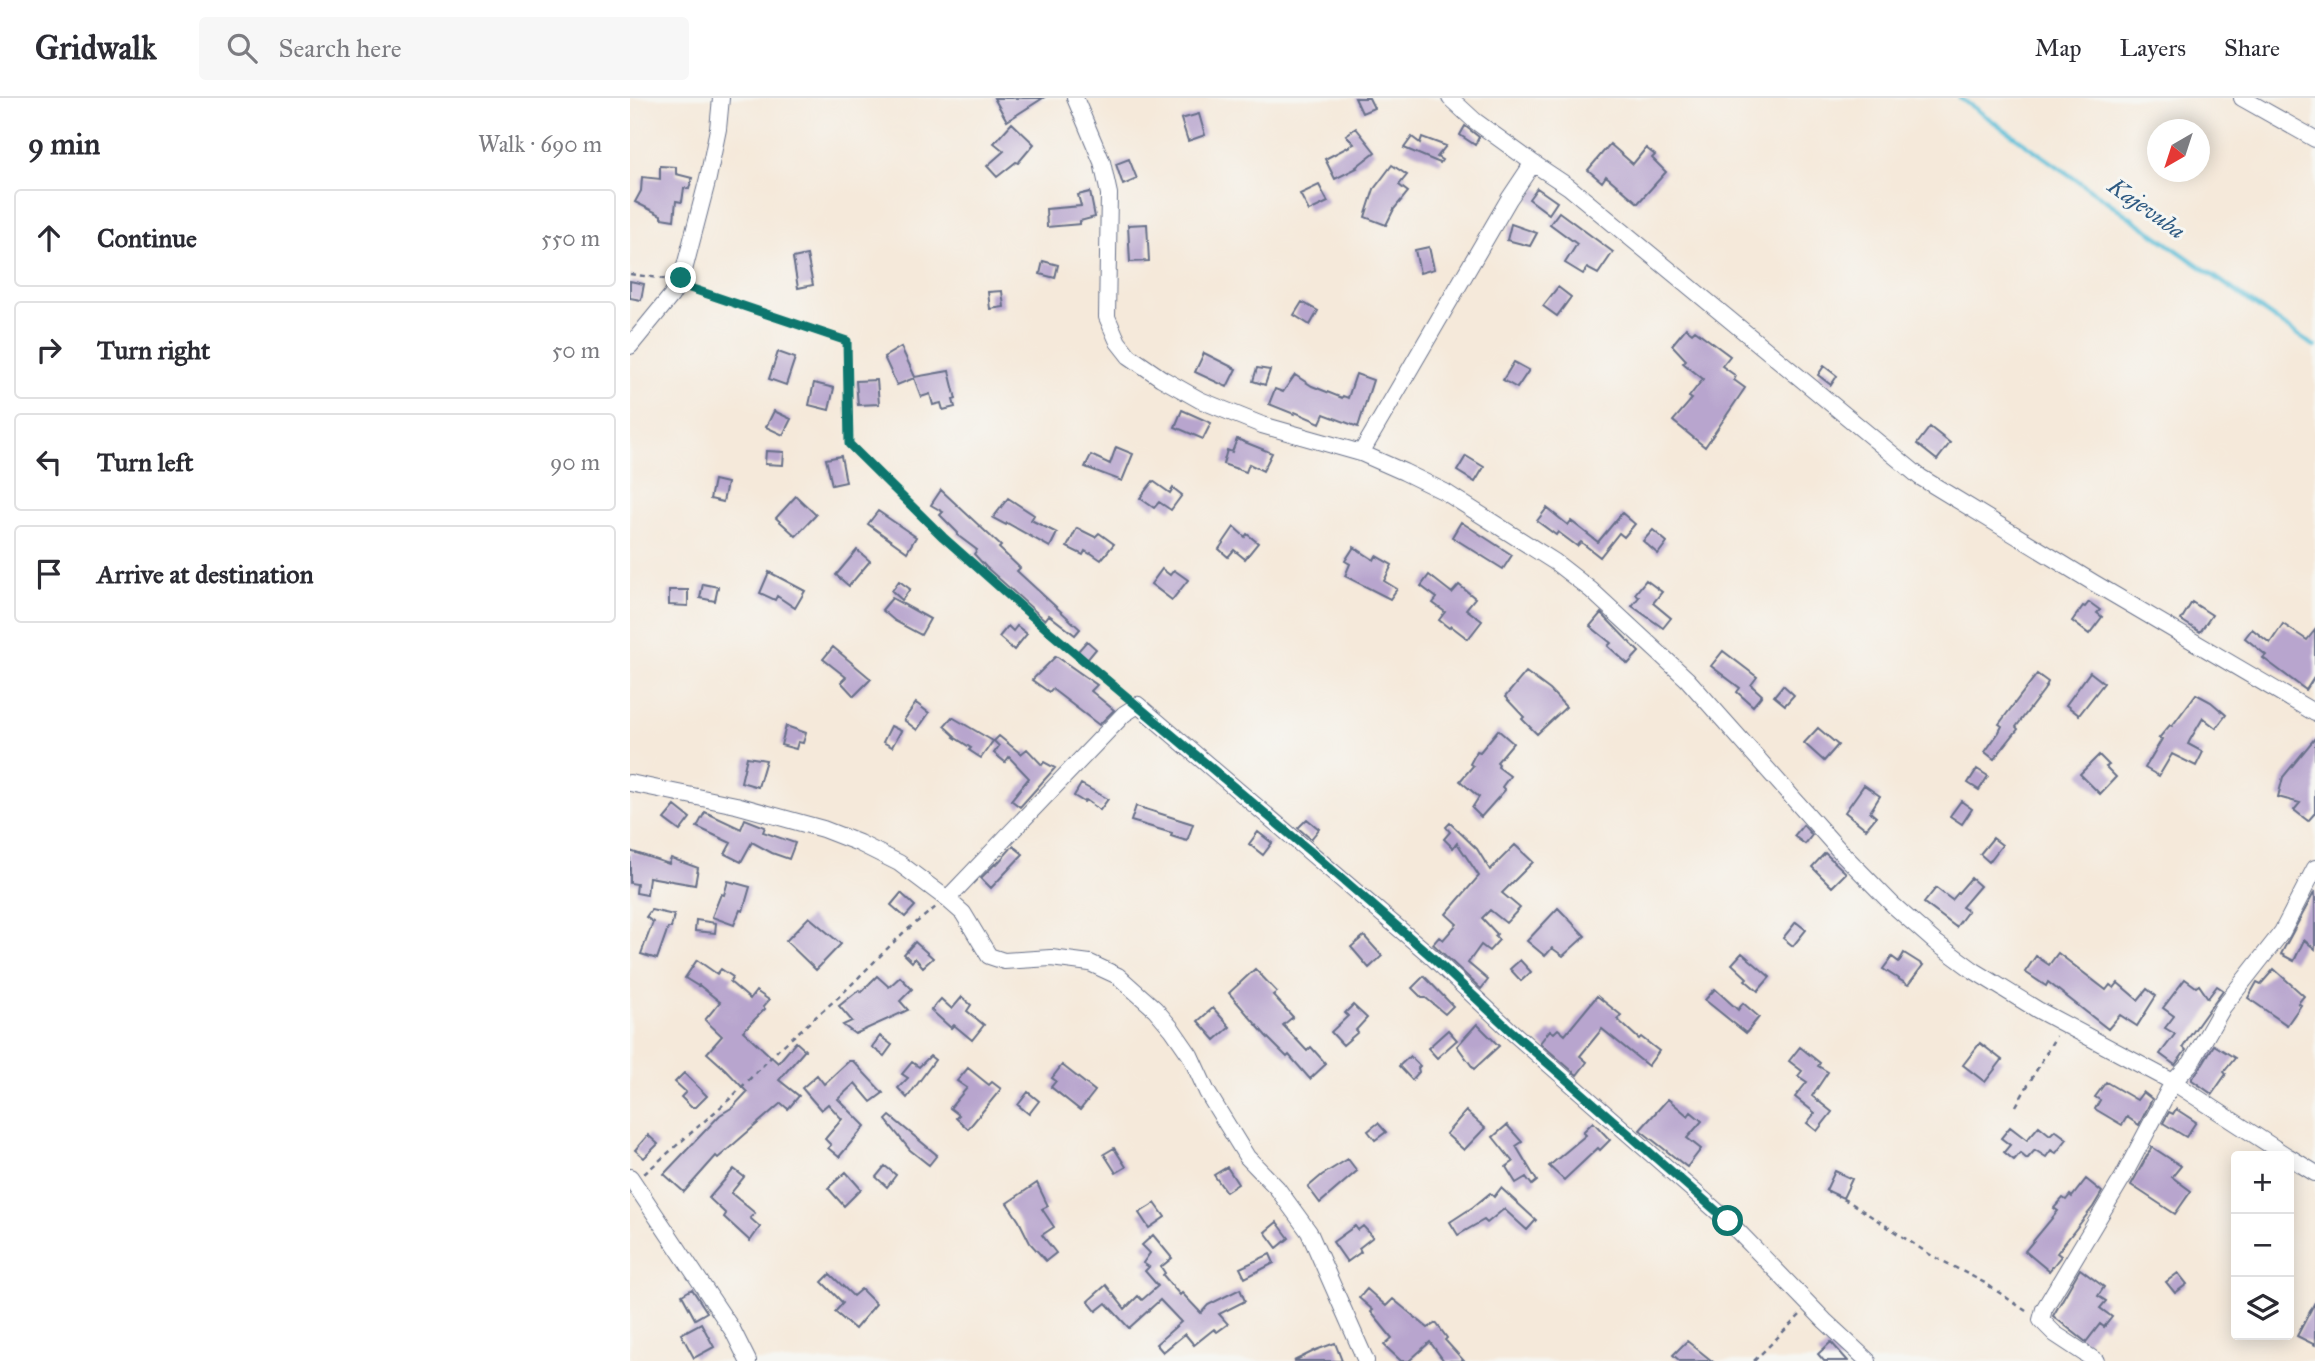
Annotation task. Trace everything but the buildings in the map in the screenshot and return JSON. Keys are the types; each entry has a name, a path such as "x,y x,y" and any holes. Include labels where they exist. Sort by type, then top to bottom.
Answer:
{"street":[{"path":"630,346 678,284 708,178 721,98"},
{"path":"1075,98 1102,162 1109,194 1107,317 1118,342 1129,356 1200,400 1262,425 1361,453 1445,492 1555,562 1591,590 1687,679 1822,832 1893,905 1935,942 1973,970 2063,1024 2173,1082 2279,1151"},
{"path":"1450,98 1475,121 1569,187 1920,477 2315,713"},
{"path":"2242,98 2315,139"},
{"path":"1361,453 1509,199 1533,163"},
{"path":"947,899 1124,714 1138,705 1431,956 1511,1031 1728,1221 1810,1306 1868,1361"},
{"path":"630,783 736,805 823,829 899,863 962,912 989,956 1004,961 1051,957 1090,963 1118,976 1155,1009 1190,1055 1207,1092 1247,1157 1278,1188 1309,1232 1366,1361"},
{"path":"2096,1361 2055,1335 2041,1320 2044,1309 2123,1177 2173,1082 2191,1062 2222,1007 2281,932 2315,868"},
{"path":"2294,1161 2315,1173"},
{"path":"632,1180 733,1331 748,1361"}],"path":[{"path":"630,274 663,278 847,341 849,444 943,537 1051,633 1138,705"},
{"path":"632,1180 732,1097 779,1049 842,994 903,933 947,899"},
{"path":"2016,1106 2063,1024"},
{"path":"1825,1190 1851,1203 1929,1254 1985,1283 2041,1320"},
{"path":"1754,1361 1810,1306"}],"waterway":[{"name":"Kajevuba","path":"1960,98 2315,347"}],"route":[{"path":"681,278 678,284 847,341 849,444 943,537 1051,633 1324,863 1728,1221"}]}
